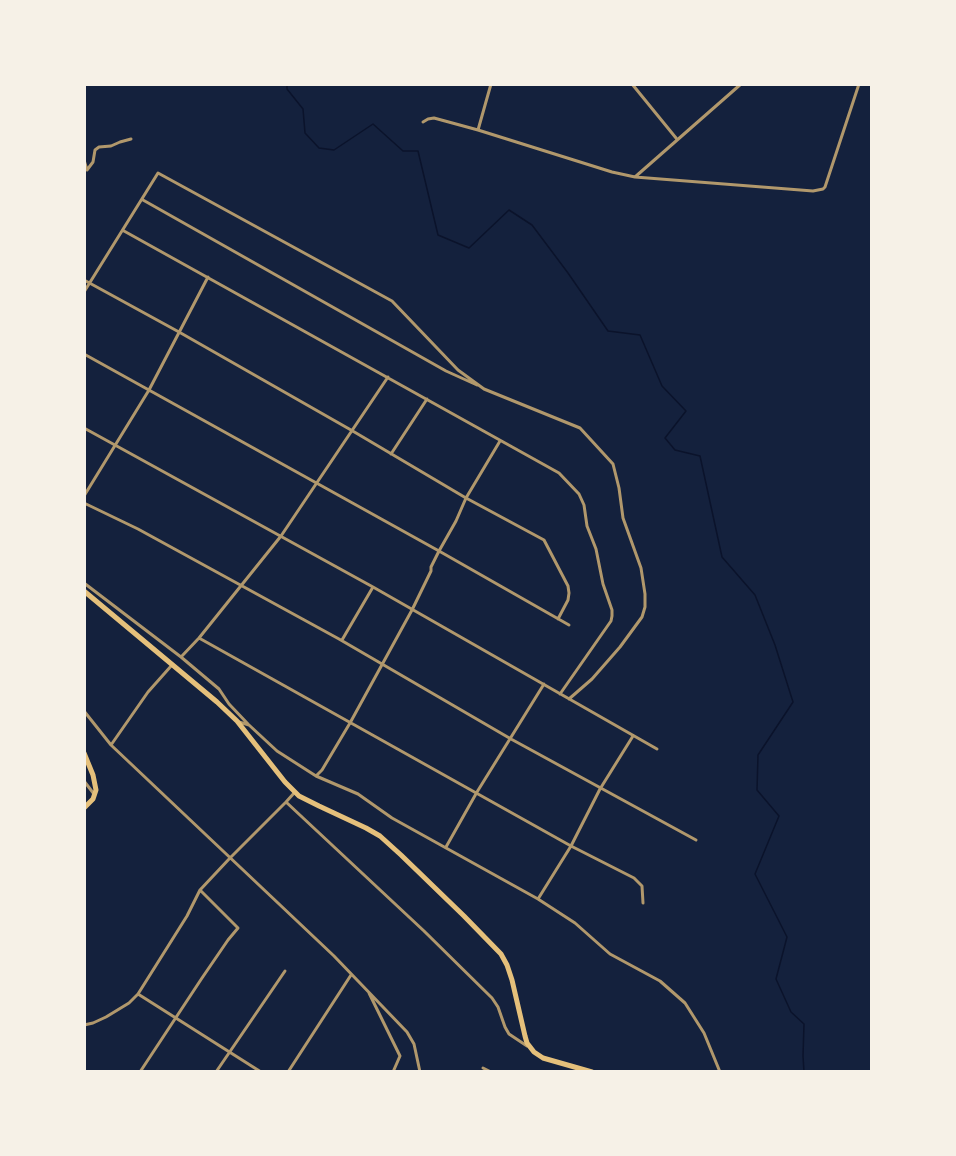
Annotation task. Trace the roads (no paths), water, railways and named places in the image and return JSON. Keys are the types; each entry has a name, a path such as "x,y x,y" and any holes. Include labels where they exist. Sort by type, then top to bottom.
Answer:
{"main road":[{"path":"84,591 218,702 237,721 295,792 319,807 366,828 401,855 493,945 504,960 509,971 525,1036 531,1049 543,1058 592,1072"},
{"path":"84,753 95,783 95,794 90,804 84,808"}],"street":[{"path":"478,130 491,84"},
{"path":"632,84 677,139"},
{"path":"635,177 741,84"},
{"path":"423,122 434,118 635,177 813,191 825,187 859,84"},
{"path":"86,169 93,162 94,150 130,139"},
{"path":"84,160 86,169"},
{"path":"84,292 158,173 392,301 458,370 484,389"},
{"path":"143,200 446,371 580,428 613,464 623,518 641,568 645,607 642,617 620,647 592,679 569,699"},
{"path":"123,231 559,473 579,494 612,610 611,621 560,694"},
{"path":"84,496 149,390 208,277"},
{"path":"84,280 351,430 466,498 544,540 568,586 568,600 558,620"},
{"path":"84,354 439,551 569,626"},
{"path":"181,657 281,536 388,377"},
{"path":"391,454 427,399"},
{"path":"84,428 373,587 657,749"},
{"path":"316,776 322,770 350,723 412,610 466,498 500,441"},
{"path":"84,503 138,529 342,640 510,739 696,840"},
{"path":"84,584 181,657 219,689 229,704 277,751 316,776 358,794 392,818 538,898 575,923 610,954 660,981 685,1003 704,1033 720,1072"},
{"path":"342,640 373,587"},
{"path":"199,638 639,882 642,886 643,903"},
{"path":"111,745 148,692 173,663"},
{"path":"446,848 477,792 544,684"},
{"path":"84,711 111,745 334,956 407,1032 414,1044 420,1072"},
{"path":"237,721 249,725"},
{"path":"538,898 571,846 600,789 633,736"},
{"path":"84,781 95,794"},
{"path":"84,1025 106,1017 129,1003 138,994 187,916 200,890 295,792"},
{"path":"286,802 416,923 492,998 509,1034 531,1049"},
{"path":"140,1072 238,928 200,890"},
{"path":"216,1072 285,970"},
{"path":"288,1072 351,975"},
{"path":"366,989 400,1056 393,1072"},
{"path":"138,994 261,1072"},
{"path":"483,1068 490,1072"},
{"path":"376,1072 387,1072"}],"waterway":[{"path":"287,84 287,89 303,109 305,133 319,148 334,150 373,124 403,151 418,151 438,235 469,248 509,210 532,225 608,331 640,335 662,386 686,411 665,438 675,450 700,456 722,557 755,595 775,645 793,702 758,755 757,790 779,816 755,874 787,937 776,979 791,1012 804,1024 804,1072"}]}
